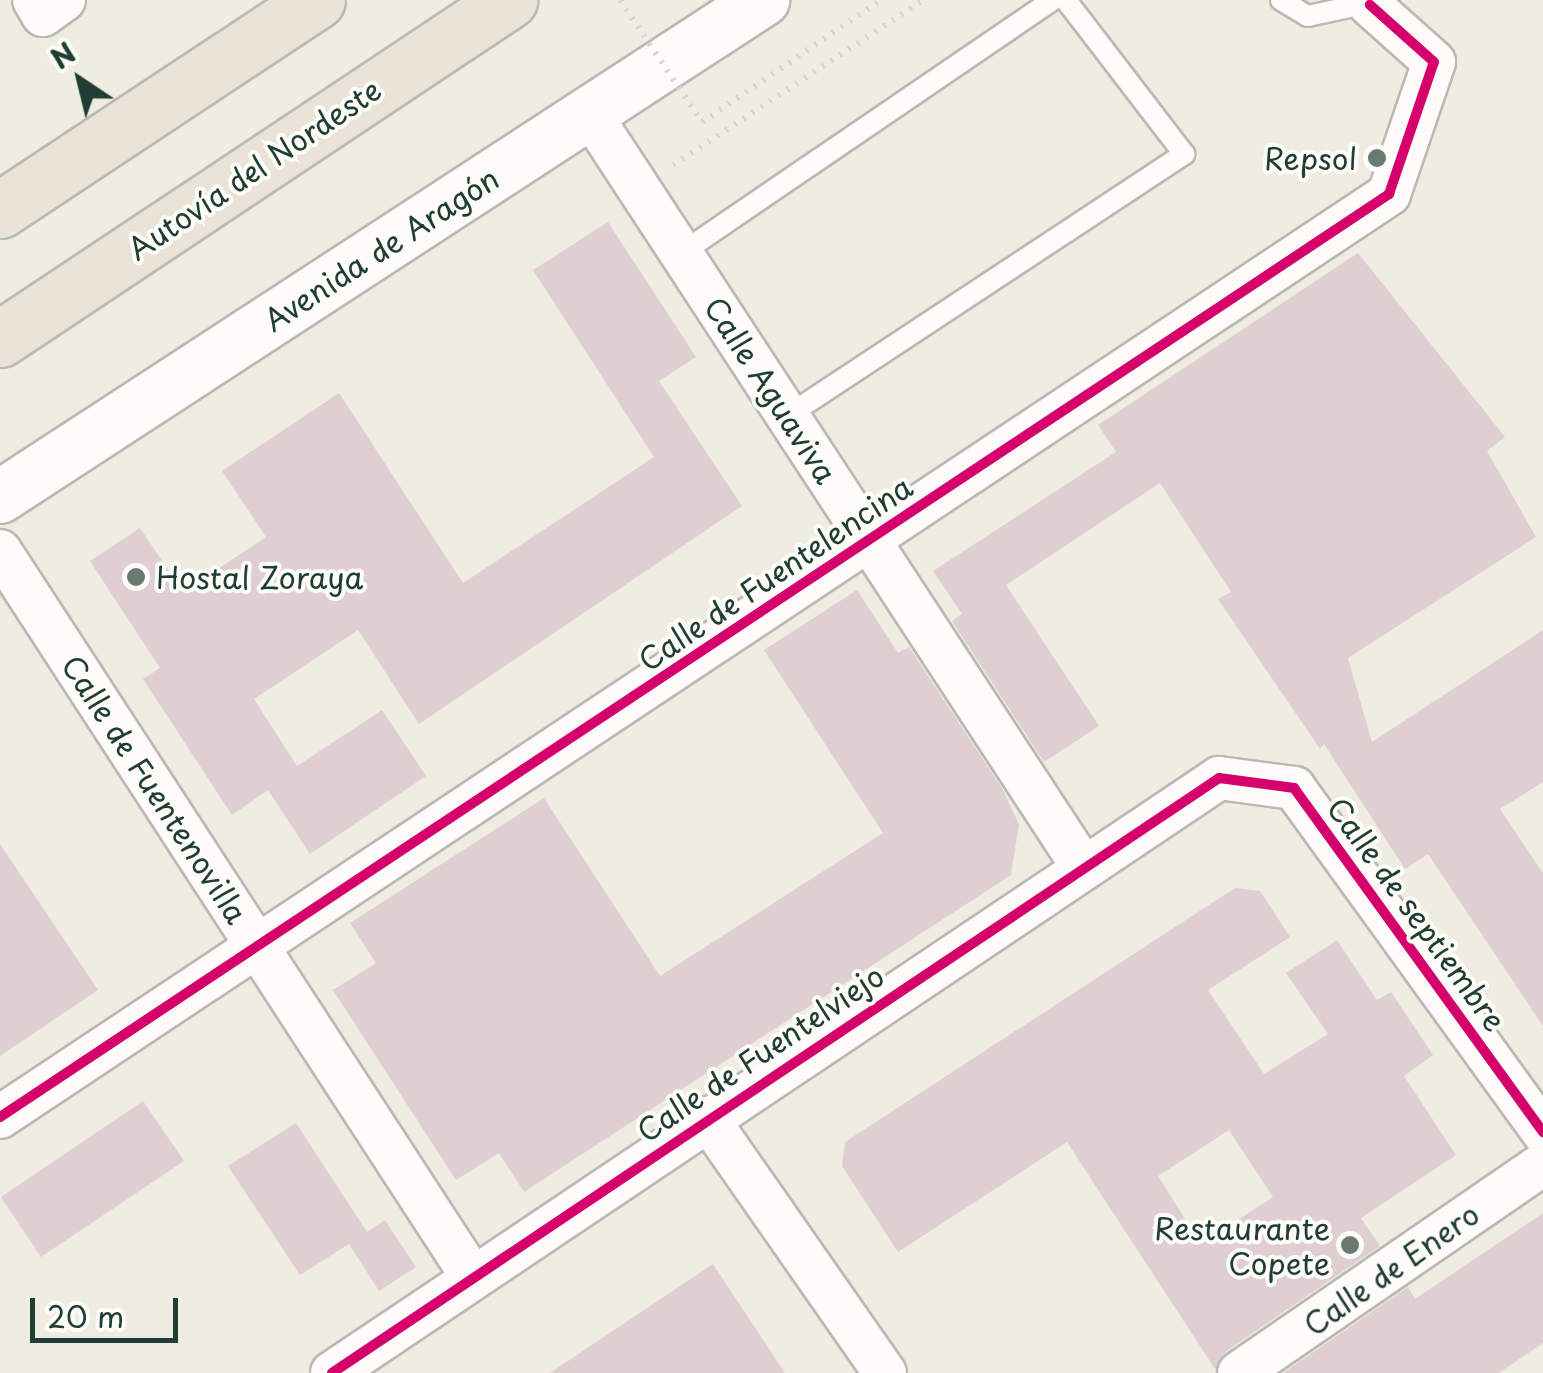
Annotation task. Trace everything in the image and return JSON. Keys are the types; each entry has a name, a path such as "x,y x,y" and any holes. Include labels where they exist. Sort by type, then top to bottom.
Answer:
{"highway":[{"path":"0,210 317,0"},
{"name":"Autovía del Nordeste","path":"0,339 509,0"}],"street":[{"name":"Avenida de Aragón","path":"0,497 762,0"},
{"name":"Calle de Fuentelencina","path":"0,1116 259,949 1390,194 1434,62 1372,2"},
{"name":"Calle Aguaviva","path":"590,114 1083,867"},
{"name":"Calle de Fuentenovilla","path":"0,551 473,1278"},
{"name":"Calle de Fuentelviejo","path":"332,1373 1219,778"},
{"name":"Calle de septiembre","path":"1219,778 1294,788 1543,1132"},
{"path":"707,1118 885,1373"},
{"name":"Calle de Enero","path":"1239,1373 1543,1164"}],"lane":[{"path":"680,254 1052,0"},
{"path":"787,416 1184,154 1066,0"},
{"path":"1281,0 1308,16 1372,2"}],"path":[{"path":"620,0 702,122 881,0"},
{"path":"638,188 923,0"}],"building":[{"path":"608,222 696,357 659,381 742,506 419,724 358,630 254,699 297,766 382,710 426,776 310,854 268,790 232,815 143,679 160,668 90,561 140,528 183,592 266,537 222,471 339,393 463,583 654,457 533,270"},
{"path":"1358,253 1505,437 1487,451 1536,537 1348,658 1372,742 1543,630 1543,782 1500,809 1543,873 1543,1026 1428,854 1405,869 1324,744 1320,749 1218,599 1231,592 1160,483 1006,585 1099,726 1044,762 952,621 962,614 933,571 1116,452 1098,425"},
{"path":"857,590 898,653 909,647 1003,790 1019,824 1011,875 524,1192 499,1153 456,1180 333,990 376,963 350,923 544,798 660,976 883,833 764,650"},
{"path":"0,844 98,990 0,1056"},
{"path":"1235,888 1260,891 1290,937 1208,990 1264,1074 1328,1034 1286,973 1337,940 1377,1000 1391,992 1433,1055 1404,1076 1456,1155 1361,1218 1380,1246 1225,1352 1215,1369 1067,1142 898,1252 842,1166 845,1142","holes":["1229,1130 1273,1197 1201,1244 1158,1176"]},
{"path":"143,1101 184,1161 41,1257 1,1197"},
{"path":"296,1123 367,1232 385,1220 416,1267 379,1291 349,1244 300,1275 228,1166"},
{"path":"1543,1213 1543,1343 1499,1373 1283,1373 1408,1287 1415,1299"},
{"path":"713,1264 785,1373 550,1373"}],"cycle path":[{"path":"0,1117 1389,194 1434,62 1370,5"},
{"path":"332,1373 1219,778 1294,788 1543,1132"}],"place":[{"name":"Repsol","path":"1377,158"},
{"name":"Hostal Zoraya","path":"136,577"},
{"name":"Restaurante Copete","path":"1350,1245"}]}
